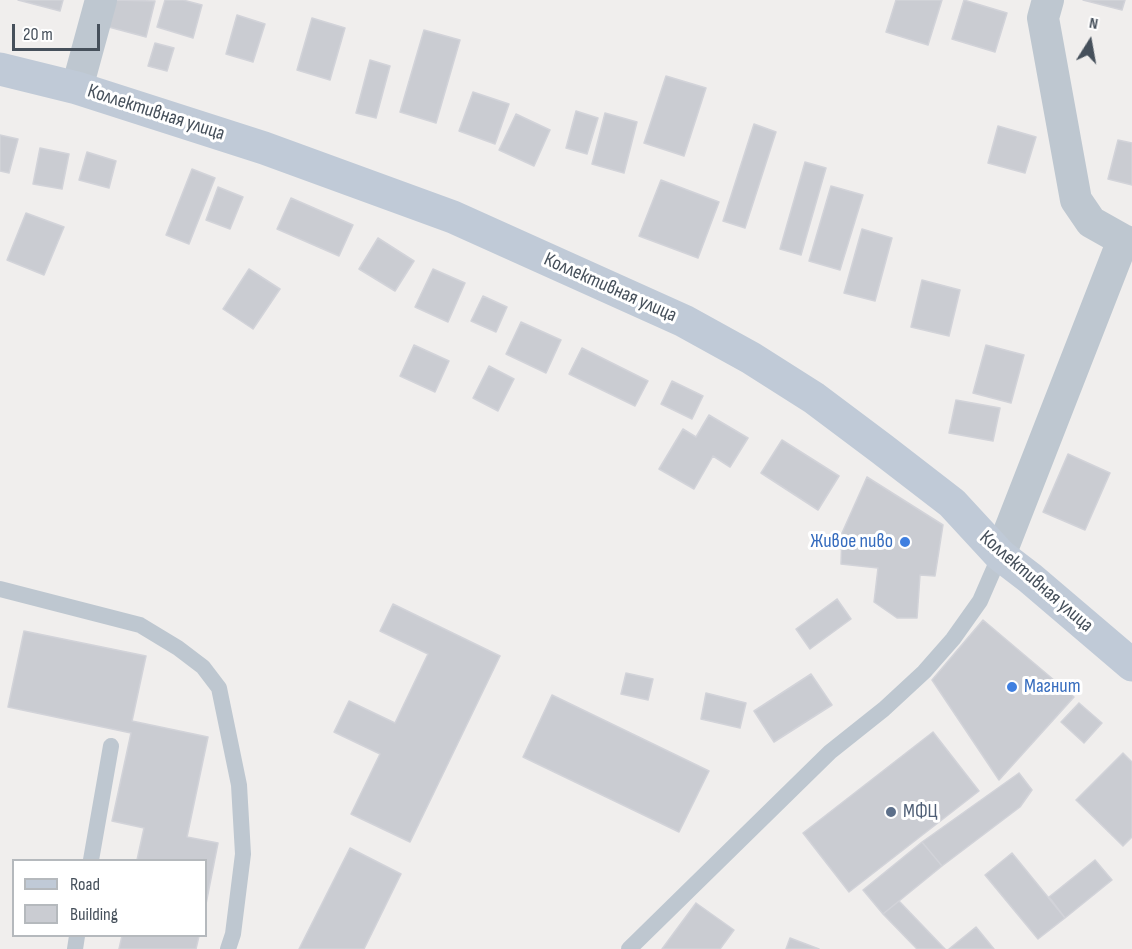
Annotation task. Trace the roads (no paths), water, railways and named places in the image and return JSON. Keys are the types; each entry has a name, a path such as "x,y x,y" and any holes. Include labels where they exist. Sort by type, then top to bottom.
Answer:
{"street":[{"path":"77,88 101,0"},
{"path":"1000,555 1127,242 1091,222 1076,200 1038,6"},
{"name":"Коллективная улица","path":"0,69 77,88 264,147 453,218 684,321 751,358 814,398 952,503 1000,555 1132,665"}],"lane":[{"path":"629,949 830,752 884,709 924,672 953,639 980,601 1000,555"},
{"path":"0,589 140,625 178,648 203,667 219,688 239,785 243,854 233,934 228,949"},
{"path":"91,859 111,746"}],"place":[{"name":"Живое пиво","path":"905,542"},
{"name":"Магнит","path":"1012,687"},
{"name":"МФЦ","path":"891,812"}]}
